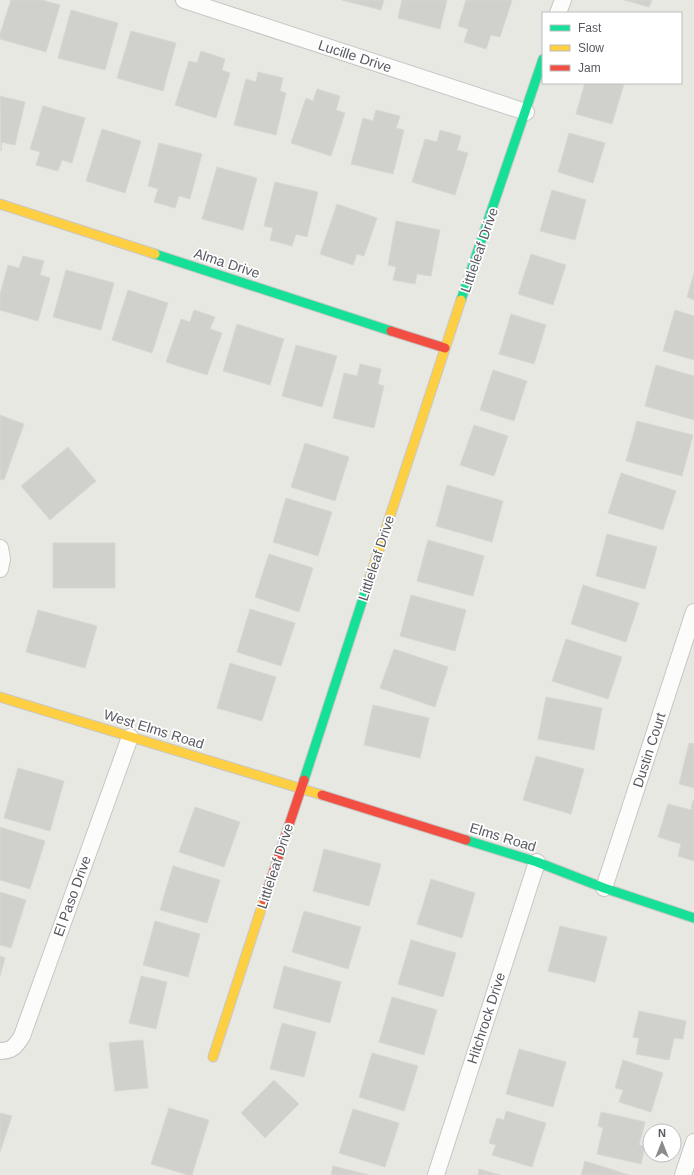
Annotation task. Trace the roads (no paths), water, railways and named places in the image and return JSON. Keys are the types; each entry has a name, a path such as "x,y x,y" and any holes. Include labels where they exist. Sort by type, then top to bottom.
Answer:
{"street":[{"name":"Lucille Drive","path":"184,0 526,112"},
{"path":"558,12 563,0"},
{"name":"Littleleaf Drive","path":"213,1057 446,348 542,62"},
{"name":"Alma Drive","path":"0,204 446,348"},
{"path":"0,548 2,559 0,569"},
{"name":"Dustin Court","path":"604,888 694,612"},
{"name":"West Elms Road","path":"0,697 301,788"},
{"name":"El Paso Drive","path":"4,1051 16,1045 22,1036 130,736"},
{"name":"Elms Road","path":"301,788 537,862 604,888 694,918"},
{"name":"Hitchrock Drive","path":"436,1175 537,862"},
{"path":"683,1175 694,1142"}]}
